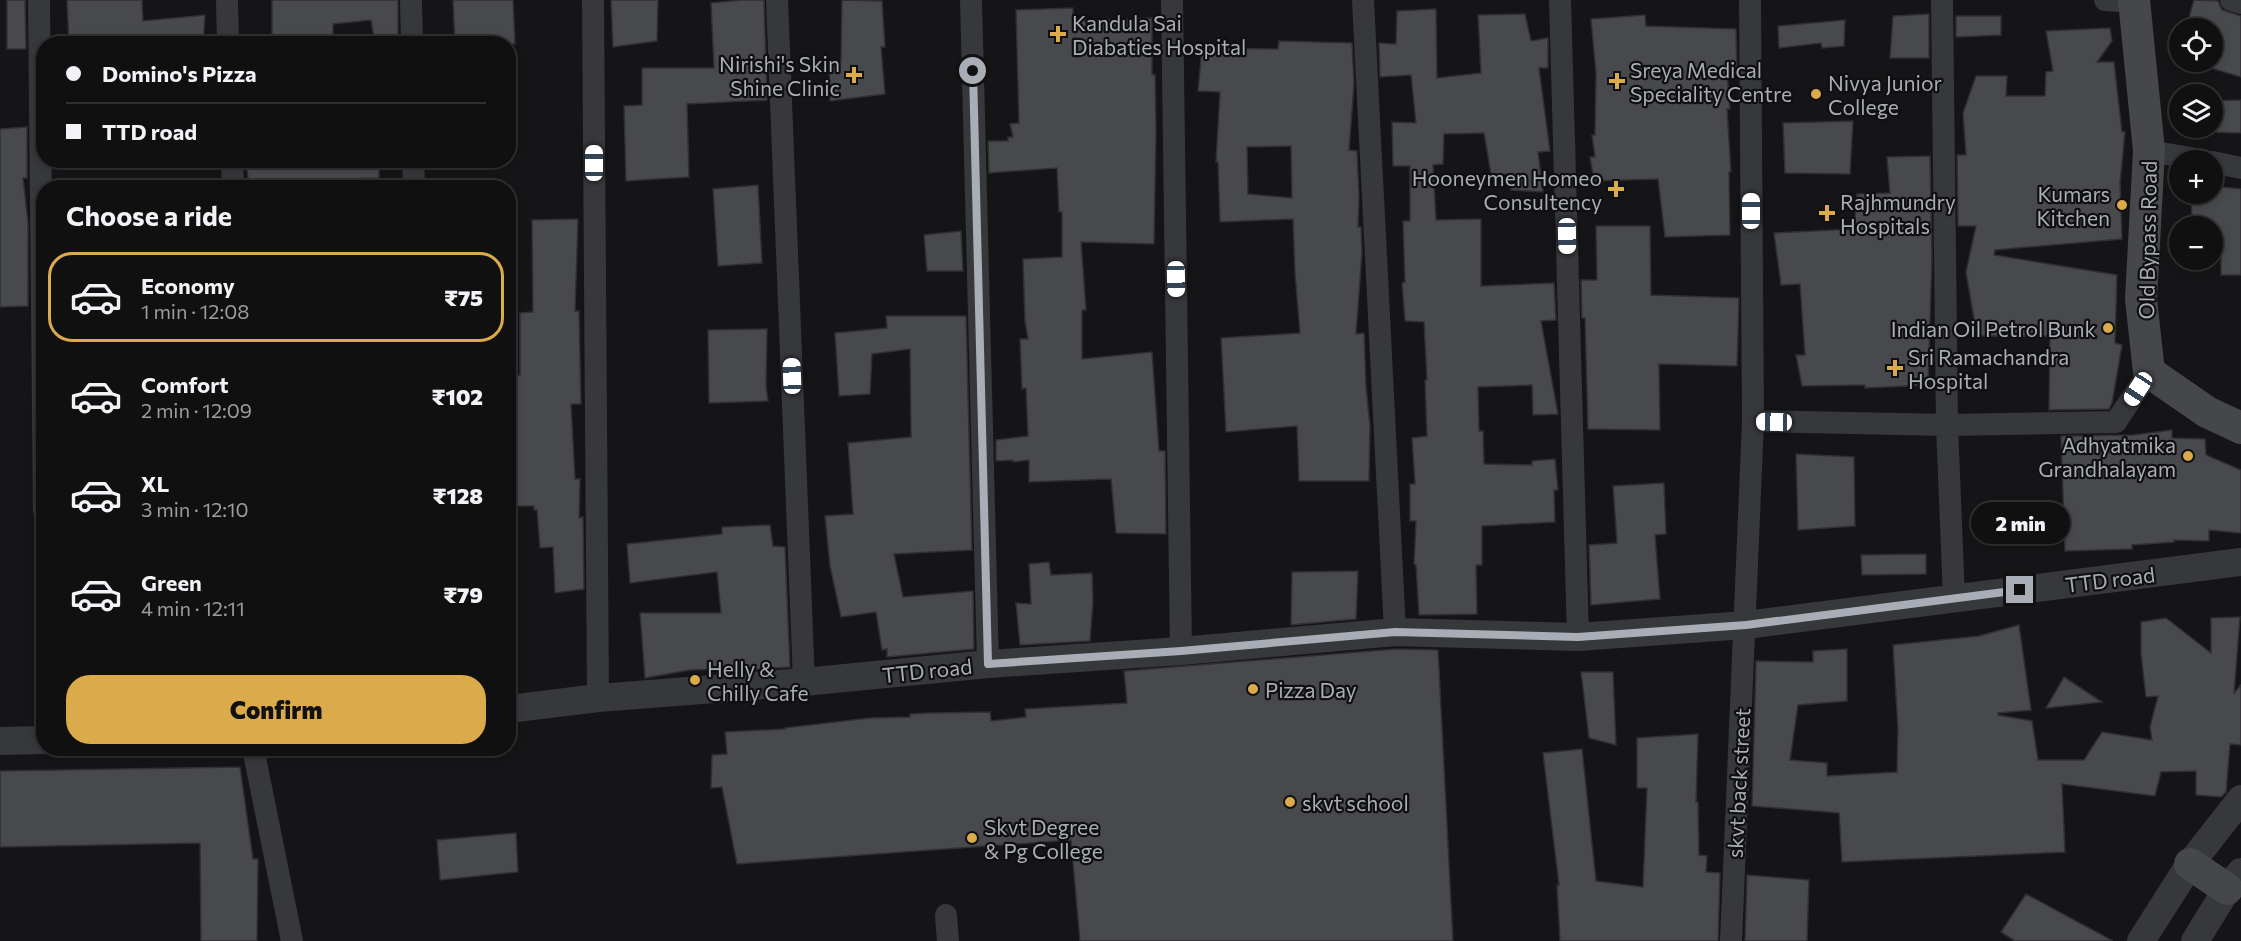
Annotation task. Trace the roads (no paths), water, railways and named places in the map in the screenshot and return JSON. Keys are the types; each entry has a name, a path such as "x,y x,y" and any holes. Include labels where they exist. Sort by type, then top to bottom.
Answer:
{"main road":[{"name":"Old Bypass Road","path":"2125,1 2149,151 2141,299 2149,372"},
{"path":"2149,372 2207,412 2241,428"},
{"path":"2190,864 2234,881"}],"street":[{"path":"39,0 39,36"},
{"path":"227,0 228,36"},
{"path":"411,0 412,36"},
{"path":"593,0 597,698"},
{"path":"777,0 804,682"},
{"path":"971,0 988,664"},
{"path":"1172,0 1181,651"},
{"path":"1363,0 1395,632"},
{"path":"1560,0 1578,637"},
{"name":"skvt back street","path":"1731,941 1753,421 1750,0"},
{"path":"1942,0 1947,425 1954,599"},
{"path":"2231,0 2241,3"},
{"path":"2149,151 2169,154"},
{"path":"2223,164 2241,168"},
{"path":"1753,421 1947,425 2116,422 2149,372"},
{"name":"TTD road","path":"516,708 597,698 804,682 988,664 1181,651 1395,632 1578,637 1746,625 2241,562"},
{"path":"0,741 36,740"},
{"path":"255,756 292,941"},
{"path":"2141,941 2190,864 2241,799"},
{"path":"2203,938 2234,881"},
{"path":"946,915 948,941"}],"place":[{"name":"Kandula Sai Diabaties Hospital","path":"1058,34"},
{"name":"Nirishi's Skin Shine Clinic","path":"854,75"},
{"name":"Sreya Medical Speciality Centre","path":"1617,81"},
{"name":"Nivya Junior College","path":"1816,94"},
{"name":"Hooneymen Homeo Consultency","path":"1616,189"},
{"name":"Kumars Kitchen","path":"2122,205"},
{"name":"Rajhmundry Hospitals","path":"1827,213"},
{"name":"Indian Oil Petrol Bunk","path":"2108,328"},
{"name":"Sri Ramachandra Hospital","path":"1895,368"},
{"name":"Adhyatmika Grandhalayam","path":"2188,456"},
{"name":"Helly & Chilly Cafe","path":"695,680"},
{"name":"Pizza Day","path":"1253,689"},
{"name":"skvt school","path":"1290,802"},
{"name":"Skvt Degree & Pg College","path":"972,838"}]}
